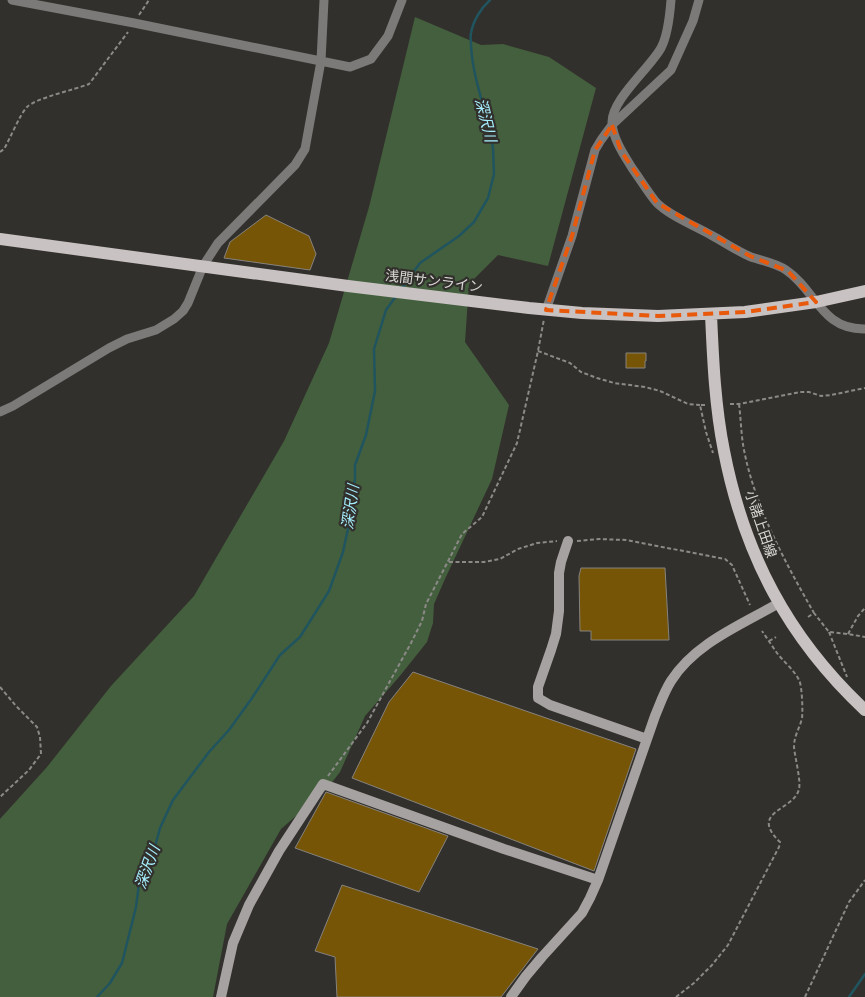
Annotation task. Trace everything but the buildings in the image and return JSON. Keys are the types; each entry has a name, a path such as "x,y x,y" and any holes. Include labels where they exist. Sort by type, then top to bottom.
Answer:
{"main road":[{"name":"浅間サンライン","path":"0,240 348,286 546,310 616,315 658,316 755,310 816,302 865,291"},
{"name":"小諸上田線","path":"711,314 718,410 725,456 734,496 746,532 762,572 802,641 865,710"}],"street":[{"path":"12,0 350,67 371,59 388,36 402,0"},
{"path":"0,412 109,348 127,339 156,330 183,311 203,266 218,244 295,165 305,149 322,62 324,0"},
{"path":"671,0 669,21 661,47 624,95 613,116 612,125 621,151 657,203 671,213 750,256 777,265 788,271 828,316 838,324 848,328 865,329"},
{"path":"546,310 572,236 595,150 612,125 671,70 693,21 700,0"},
{"path":"568,541 559,573 559,612 556,634 538,687 538,698 550,705 647,739"},
{"path":"511,997 536,964 582,913 590,898 647,739 663,697 671,682 689,659 702,648 779,603"},
{"path":"221,997 233,944 249,905 279,851 322,784 504,849 598,880"}],"path":[{"path":"0,152 4,149 25,109 32,102 89,84 123,40 150,0"},
{"path":"322,784 368,723 422,621 426,604 462,534 482,517 517,443 546,310"},
{"path":"538,351 570,363 581,372 589,375 614,383 660,391 688,404 706,405"},
{"path":"730,404 739,404 800,392 809,392 821,396 865,388"},
{"path":"739,404 744,450 766,519 814,613 829,632 849,682 843,688"},
{"path":"700,405 714,456 725,456"},
{"path":"448,562 484,562 500,559 518,549 537,543 599,539 626,540 725,559 732,565 750,605"},
{"path":"848,634 865,608"},
{"path":"808,617 814,613"},
{"path":"676,997 712,965 728,945 780,847 780,842 774,836 769,825 770,819 796,796 799,789 794,747 795,737 802,717 800,680 776,652 762,631"},
{"path":"829,632 865,637"},
{"path":"769,641 776,637"},
{"path":"0,687 37,727 40,737 41,754 29,770 0,797"},
{"path":"805,997 849,902 865,880"}],"highlighted area":[{"path":"612,125 621,151 657,203 750,256 788,271 816,302 745,312 658,316 546,310 572,236 595,150"}],"green space":[{"path":"415,17 481,45 503,44 549,57 596,88 548,266 498,255 469,284 465,342 509,405 492,479 434,604 433,623 427,642 365,716 340,772 326,790 281,829 227,924 213,997 0,997 0,819 47,767 111,686 194,596 284,441 329,343 369,207"}],"waterway":[{"name":"深沢川","path":"402,288 420,263 459,236 474,222 488,198 494,174 493,148 487,115 474,71 471,38 472,28 476,19 490,0"},
{"name":"深沢川","path":"97,997 110,983 122,963 136,907 139,884 156,843 160,828 173,800 209,752 229,730 280,655 300,637 329,591 343,552 355,479 355,465 366,435 375,391 374,349 386,310 396,296"},
{"path":"849,997 865,974"}]}
